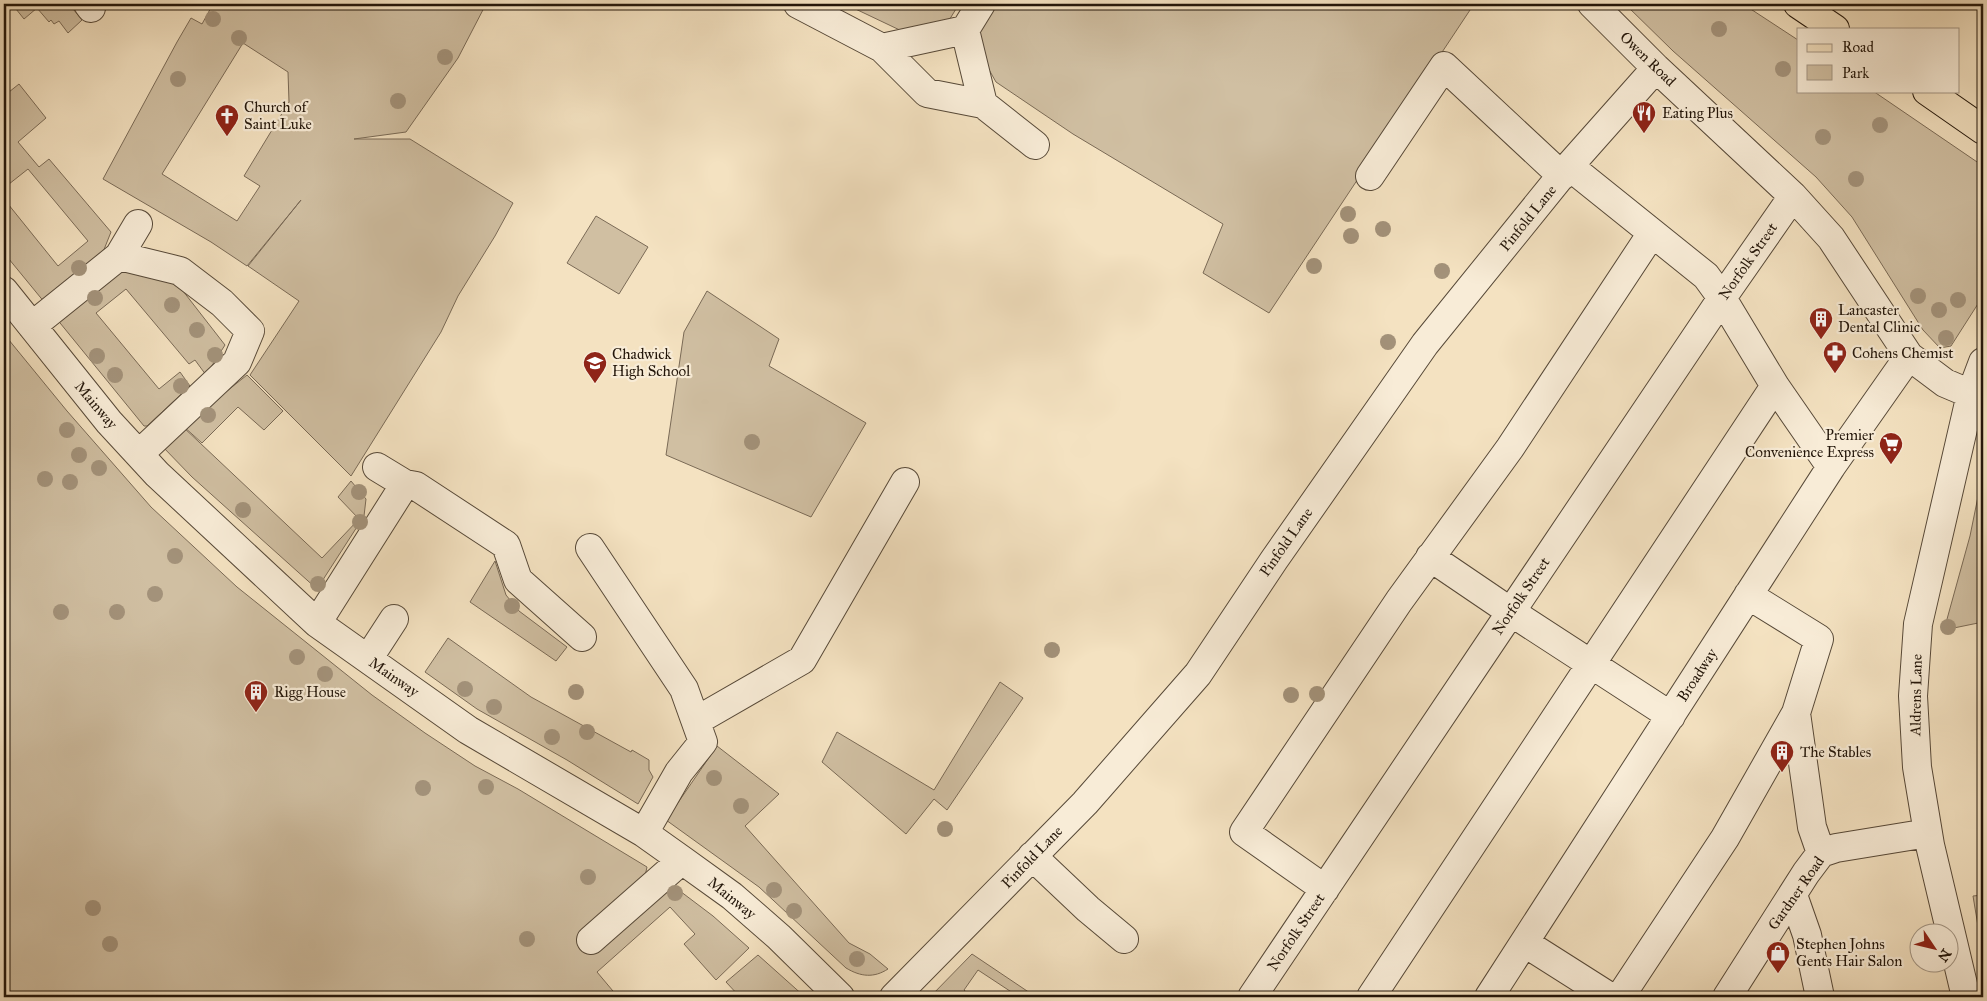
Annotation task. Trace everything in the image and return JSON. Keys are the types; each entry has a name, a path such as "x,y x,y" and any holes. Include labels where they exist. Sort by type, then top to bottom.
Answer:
{"main road":[{"path":"1798,4 1834,28"},
{"path":"1927,92 1983,130"}],"street":[{"path":"798,4 882,48 927,93 983,104 1035,144"},
{"path":"981,4 965,30 983,104"},
{"name":"Owen Road","path":"1592,4 1656,68 1792,196"},
{"path":"882,48 965,30"},
{"path":"1370,176 1444,66 1565,171 1706,276 1722,298 1774,386 1831,467"},
{"name":"Pinfold Lane","path":"894,997 1085,803 1198,674 1274,560 1425,344 1565,171 1656,68"},
{"path":"1792,196 1831,238 1910,356 1945,383 1971,394"},
{"name":"Norfolk Street","path":"1265,993 1325,889 1792,196"},
{"path":"32,326 119,256 138,224"},
{"path":"1325,889 1244,832 1430,557 1510,448 1652,234"},
{"path":"119,256 180,271 222,304 250,331 237,362 139,454"},
{"name":"Mainway","path":"4,290 109,422 157,474 317,623 468,730 644,834 682,860 739,902 779,937 840,997"},
{"name":"Broadway","path":"1489,997 1831,467 1910,356"},
{"name":"Aldrens Lane","path":"1966,997 1928,833 1917,767 1913,696 1918,624 1971,394 1983,362"},
{"path":"1371,997 1774,386"},
{"path":"377,467 405,484 416,486 506,546 518,580 582,637"},
{"path":"696,721 802,660 904,482"},
{"path":"317,623 405,484"},
{"path":"590,548 684,689 703,742 679,772 644,834"},
{"path":"1430,557 1671,716"},
{"path":"1620,997 1725,838 1796,713 1819,639 1748,595"},
{"path":"368,659 394,619"},
{"path":"1796,713 1812,827 1821,853"},
{"name":"Gardner Road","path":"1727,997 1806,873 1821,853 1836,848 1928,833"},
{"path":"1032,856 1088,910 1124,939"},
{"path":"591,940 682,860"},
{"path":"1793,895 1807,935 1820,997"},
{"path":"1525,943 1610,997"}],"green space":[{"path":"12,4 69,4 82,20 68,33 59,21 54,24 51,20 49,22 37,8 24,19"},
{"path":"213,4 486,4 458,58 406,132 354,139 410,139 513,203 458,296 441,332 351,476 250,375 299,301 248,266 301,200 247,266 211,242 103,179 191,18 202,24","holes":["243,43 288,72 289,102 244,176 260,186 237,221 162,174"]},
{"path":"845,4 959,4 948,22 906,33"},
{"path":"993,4 1474,4 1269,313 1203,273 1223,224 1073,134 996,82 979,52 977,40 982,22"},
{"path":"1625,4 1743,4 1797,39 1797,92 1874,92 1983,166 1983,296 1951,346 1940,348 1923,330 1852,217 1816,177 1673,51"},
{"path":"19,84 46,118 18,142 39,167 49,159 111,232 101,257 45,303 4,253 4,199 58,266 88,241 28,169 4,188 4,96"},
{"path":"596,216 648,247 619,294 567,263"},
{"path":"120,270 159,274 183,291 225,345 206,375 195,360 189,364 126,289 96,313 159,389 180,372 190,386 147,426 144,426 56,318"},
{"path":"707,291 779,339 769,366 866,423 811,517 666,455 684,332"},
{"path":"4,334 67,411 151,507 237,587 372,695 425,733 475,766 518,789 647,867 645,876 668,882 713,916 749,948 716,980 684,944 695,934 670,907 597,972 618,997 4,997"},
{"path":"247,375 283,411 264,430 238,407 202,443 183,426"},
{"path":"182,426 322,558 359,519 338,497 351,481 366,499 364,516 317,589 192,477 162,446"},
{"path":"1983,472 1983,622 1944,630 1970,536"},
{"path":"495,561 506,595 519,611 567,647 556,661 470,602"},
{"path":"448,638 531,697 649,760 649,770 653,777 638,804 567,760 477,709 425,672"},
{"path":"1000,682 1023,698 947,810 934,799 906,834 822,762 837,732 934,790"},
{"path":"717,746 779,794 745,826 849,943 870,954 888,969 878,974 862,975 846,968 759,887 666,820"},
{"path":"1983,895 1983,938 1980,938 1973,896"},
{"path":"972,954 1036,997 1019,997 978,970 964,990 972,997 930,997"},
{"path":"758,955 805,997 740,997 726,982"}],"place":[{"name":"Eating Plus","path":"1644,134"},
{"name":"Church of Saint Luke","path":"227,137"},
{"name":"Lancaster Dental Clinic","path":"1821,340"},
{"name":"Cohens Chemist","path":"1835,374"},
{"name":"Chadwick High School","path":"595,384"},
{"name":"Premier Convenience Express","path":"1891,465"},
{"name":"Rigg House","path":"256,713"},
{"name":"The Stables","path":"1782,773"},
{"name":"Stephen Johns Gents Hair Salon","path":"1778,974"}]}
